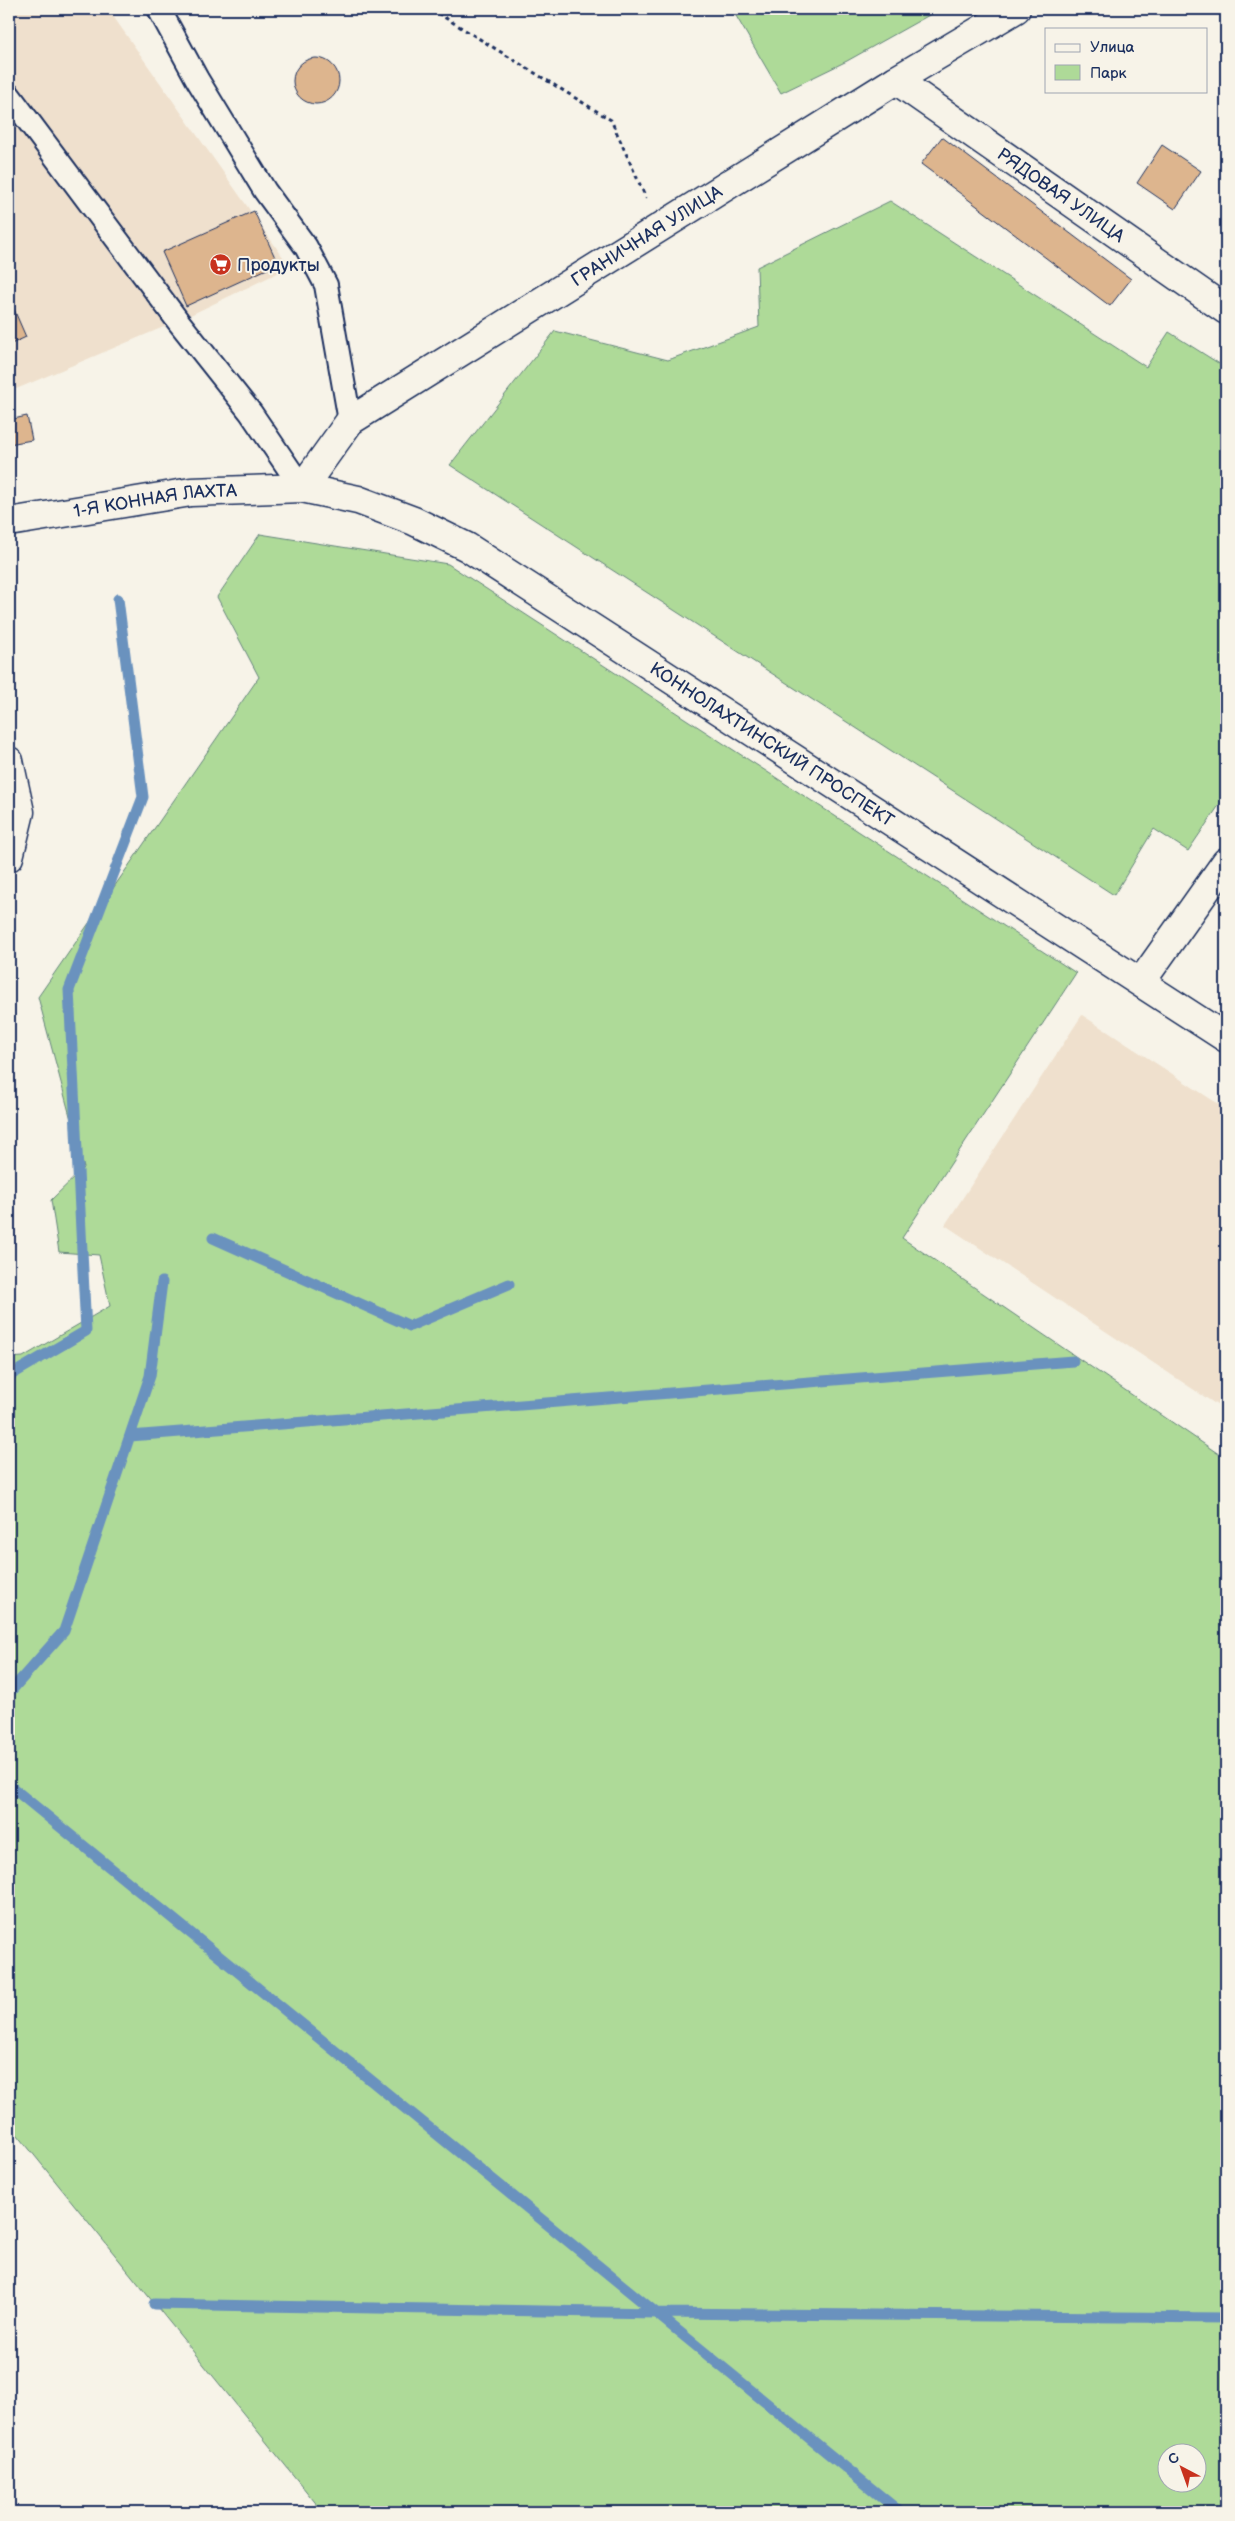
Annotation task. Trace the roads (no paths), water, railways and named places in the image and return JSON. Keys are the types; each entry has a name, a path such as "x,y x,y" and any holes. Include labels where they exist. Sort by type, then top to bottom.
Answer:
{"street":[{"name":"ГРАНИЧНАЯ УЛИЦА","path":"302,488 350,421 896,80 1016,9"},
{"name":"РЯДОВАЯ УЛИЦА","path":"896,80 1226,310"},
{"name":"1-Я КОННАЯ ЛАХТА","path":"9,522 191,492 302,488"},
{"name":"КОННОЛАХТИНСКИЙ ПРОСПЕКТ","path":"302,488 358,500 414,521 467,547 1226,1038"},
{"path":"9,761 20,812 9,858"},
{"path":"1141,982 1226,862"}],"lane":[{"path":"159,9 197,79 256,175 306,247 326,285 350,421"},
{"path":"9,95 178,321 251,413 302,488"}],"waterway":[{"path":"9,1376 86,1331 69,990 143,797 118,599"},
{"path":"213,1238 410,1326 509,1284"},
{"path":"9,1693 64,1631 150,1376 162,1282"},
{"path":"130,1436 1073,1361"},
{"path":"9,1785 900,2512"},
{"path":"154,2304 656,2313 1226,2318"}],"place":[{"name":"Продукты","path":"221,265"}]}
